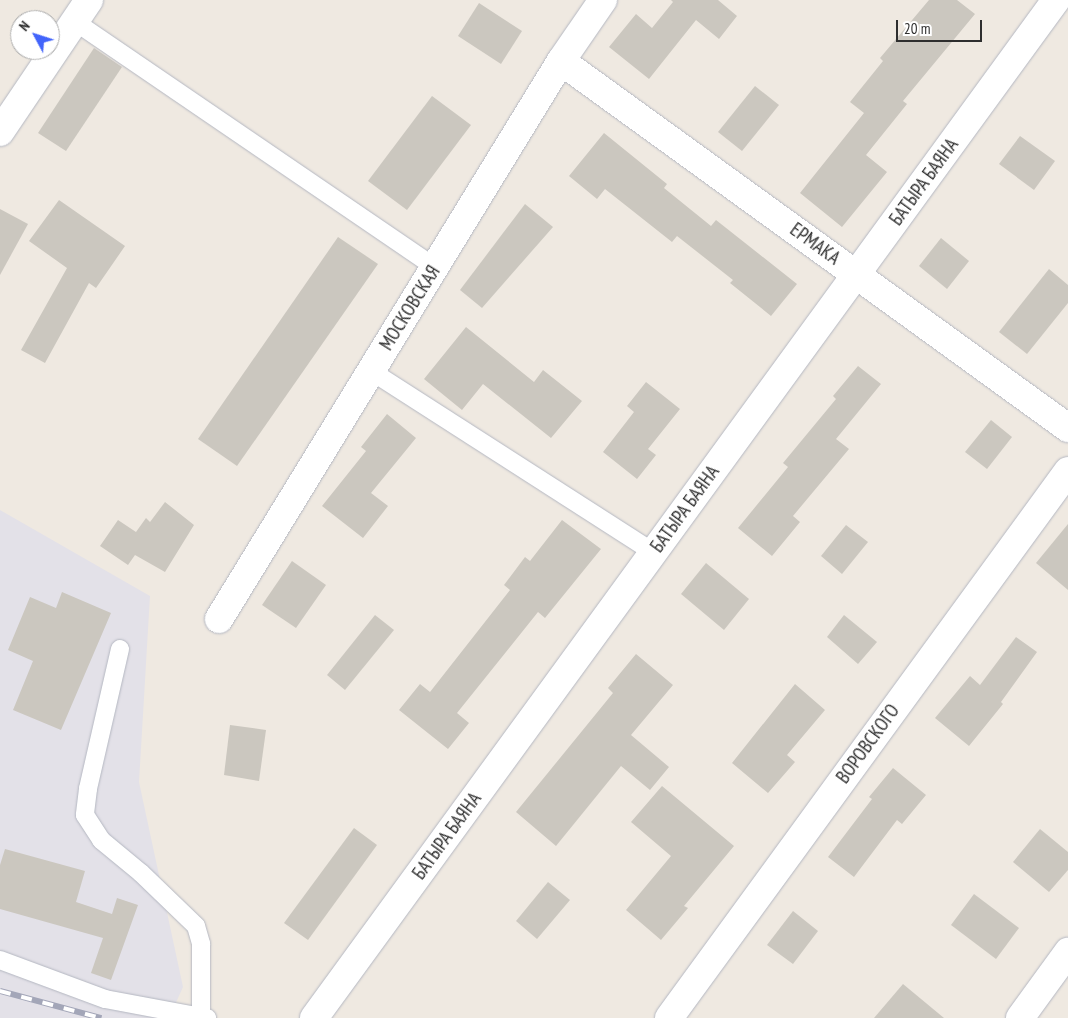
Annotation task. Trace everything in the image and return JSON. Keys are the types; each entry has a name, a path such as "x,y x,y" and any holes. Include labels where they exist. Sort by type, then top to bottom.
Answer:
{"street":[{"name":"МОСКОВСКАЯ","path":"219,619 561,61 603,0"},
{"name":"БАТЫРА БАЯНА","path":"314,1018 1056,0"},
{"path":"0,132 82,10"},
{"name":"ЕРМАКА","path":"561,61 857,273 1068,428"},
{"name":"ВОРОВСКОГО","path":"669,1018 1068,471"},
{"path":"1020,1018 1068,952"}],"lane":[{"path":"82,10 435,267"},
{"path":"371,371 654,552"},
{"path":"0,960 105,999 204,1017 200,944 196,926 148,879 101,840 86,815 88,789 120,649"}],"shaded area":[{"path":"0,510 150,596 139,782 183,987 169,1018 0,1018"}],"building":[{"path":"671,0 718,0 737,16 719,39 696,20 649,79 609,47 636,14 652,28 673,2"},
{"path":"929,0 957,0 975,14 903,101 907,104 866,155 887,172 842,227 800,193 864,113 850,102 883,61 880,58"},
{"path":"479,3 522,31 501,64 458,36"},
{"path":"94,48 122,67 66,151 38,133"},
{"path":"755,86 779,105 742,151 718,132"},
{"path":"432,96 471,125 407,210 368,181"},
{"path":"604,133 667,184 664,188 711,226 716,220 797,284 771,316 730,283 733,280 677,236 672,242 605,189 597,199 569,176"},
{"path":"1020,136 1055,161 1034,190 999,164"},
{"path":"59,200 125,246 96,288 89,283 45,363 21,350 67,268 29,241"},
{"path":"525,204 553,227 482,308 460,290"},
{"path":"0,209 28,224 0,275"},
{"path":"338,237 378,264 237,466 198,439"},
{"path":"941,238 969,261 947,289 919,266"},
{"path":"1049,269 1068,285 1068,303 1027,354 999,332"},
{"path":"466,327 534,382 543,370 582,401 551,438 483,384 462,410 424,379"},
{"path":"858,366 881,384 836,439 849,449 793,516 800,522 772,556 738,528 788,467 783,463 836,399 833,396"},
{"path":"646,382 680,409 648,449 656,455 637,479 603,452 634,412 627,406"},
{"path":"387,414 416,438 371,493 388,506 363,538 322,506 366,451 361,447"},
{"path":"991,420 1012,437 987,469 965,452"},
{"path":"165,502 194,525 165,572 135,555 128,565 100,546 118,520 136,532 146,518 150,522"},
{"path":"562,520 601,549 545,618 538,612 457,713 469,723 448,749 399,710 420,684 430,692 510,590 504,585 525,557 530,561"},
{"path":"1068,524 1068,590 1036,563"},
{"path":"846,525 868,542 842,574 821,556"},
{"path":"292,561 326,585 296,628 262,605"},
{"path":"706,563 749,599 724,630 681,594"},
{"path":"62,592 111,613 61,730 13,710 33,661 8,650 30,597 56,608"},
{"path":"375,615 394,630 345,690 327,675"},
{"path":"844,615 877,642 858,664 827,637"},
{"path":"1016,637 1037,652 1001,702 1003,704 969,746 935,718 970,676 980,685"},
{"path":"636,654 673,685 631,735 669,767 650,790 621,766 556,846 516,812 613,693 608,688"},
{"path":"795,684 825,710 787,755 795,762 768,793 732,763"},
{"path":"230,725 266,730 259,781 224,775"},
{"path":"893,768 926,795 902,824 897,820 854,877 828,857 872,799 869,797"},
{"path":"662,786 734,846 684,906 688,908 661,940 626,910 671,856 631,822"},
{"path":"354,828 377,845 308,940 284,923"},
{"path":"1040,829 1068,852 1068,870 1049,892 1013,862"},
{"path":"5,849 85,871 76,902 112,914 117,898 138,905 111,980 91,973 103,938 0,909 0,865"},
{"path":"548,882 570,900 537,939 516,921"},
{"path":"974,894 1019,928 996,959 951,925"},
{"path":"793,911 818,931 793,964 767,945"},
{"path":"903,984 944,1018 874,1018"}],"railway":[{"path":"0,991 101,1018"}]}
